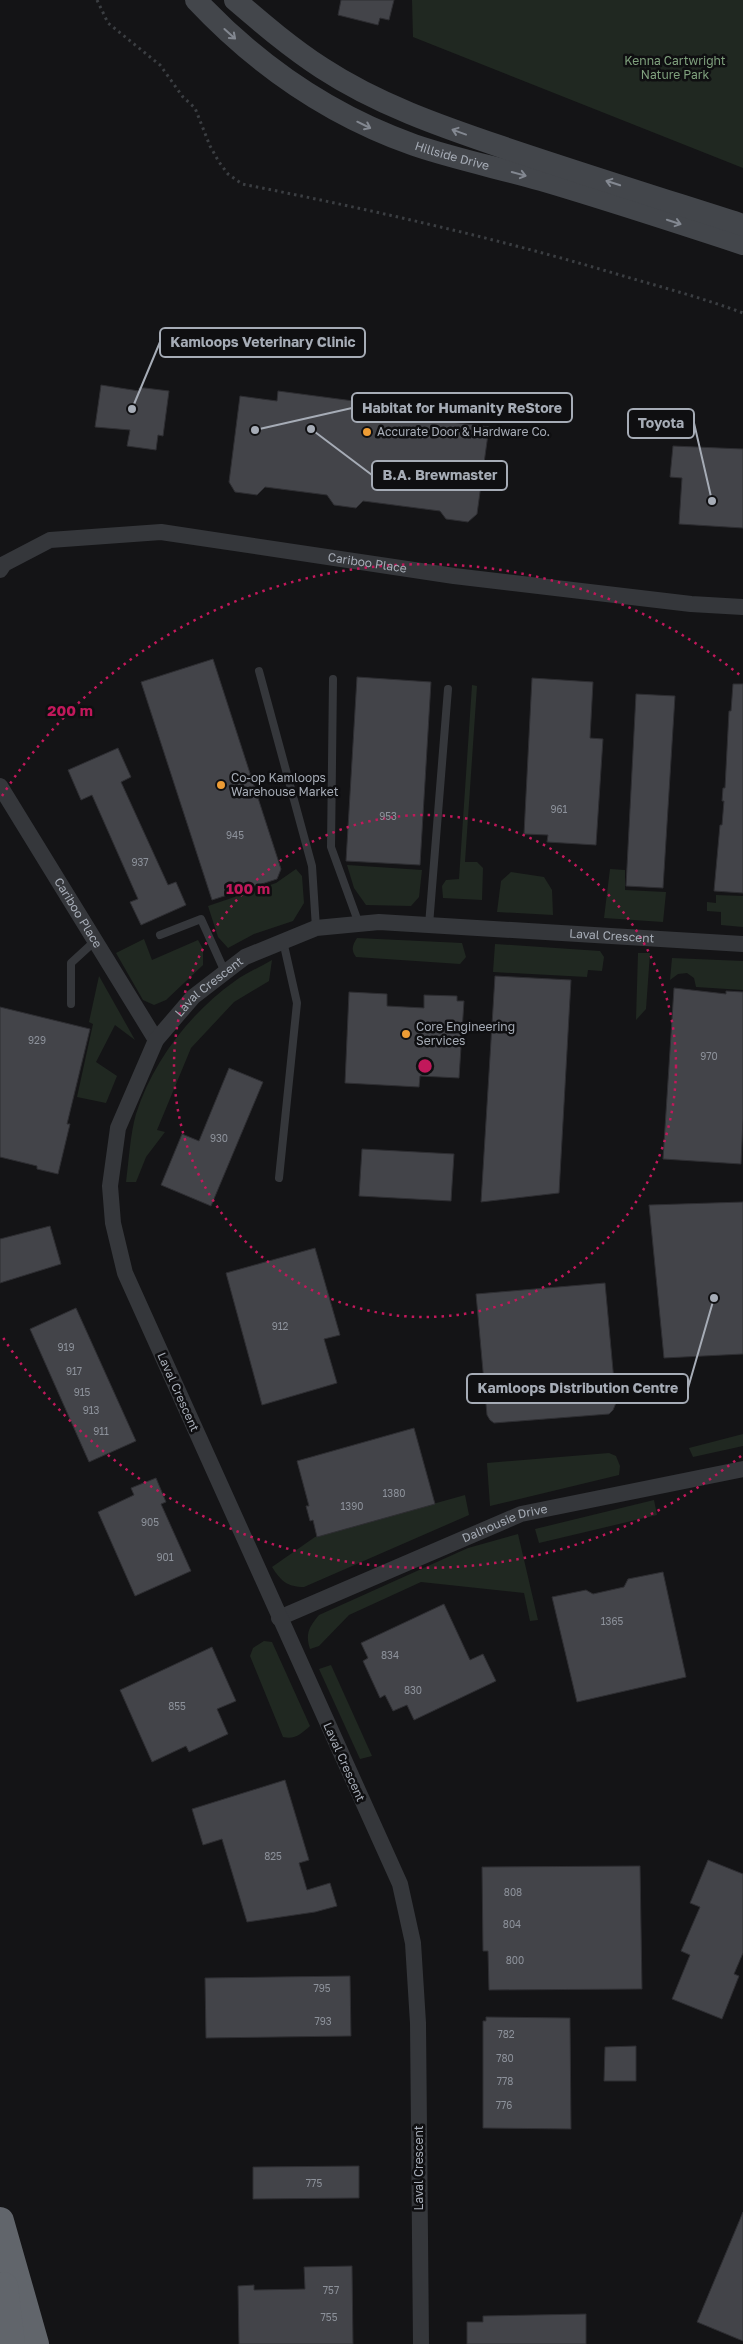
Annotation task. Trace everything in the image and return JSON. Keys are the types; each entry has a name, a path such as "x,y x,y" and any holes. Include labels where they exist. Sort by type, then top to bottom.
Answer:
{"highway":[{"path":"0,2221 35,2344"},
{"path":"0,2249 11,2344"}],"main road":[{"name":"Hillside Drive","path":"196,0 242,45 270,68 307,94 376,130 415,145 541,180 743,244"},
{"name":"Hillside Drive","path":"235,0 274,34 322,69 390,105 455,131 743,225"}],"street":[{"name":"Cariboo Place","path":"0,570 4,564 50,540 161,532 454,576 691,604 743,607"},
{"name":"Cariboo Place","path":"0,786 156,1040"},
{"name":"Laval Crescent","path":"421,2344 418,2023 413,1943 400,1884 125,1273 113,1223 110,1186 118,1128 156,1040 193,997 245,957 316,928 379,922 743,944"},
{"name":"Dalhousie Drive","path":"279,1618 521,1514 743,1469"}],"lane":[{"path":"259,671 312,866 316,928"},
{"path":"334,679 331,847 359,924"},
{"path":"429,925 448,689"},
{"path":"160,934 201,918 225,972"},
{"path":"71,1004 71,963 95,941"},
{"path":"279,1178 297,1003 283,941"}],"path":[{"path":"97,0 108,23 160,65 183,97 195,108 210,146 219,162 228,174 242,184 381,213 516,246 680,292 743,313"}],"green space":[{"name":"Kenna Cartwright Nature Park","path":"412,0 743,0 743,168 413,37"},
{"path":"472,685 477,686 465,862 477,862 483,868 482,900 443,898 442,886 446,880 459,879"},
{"path":"347,865 422,870 419,897 411,906 366,905 354,888"},
{"path":"296,869 302,876 304,903 293,921 254,934 228,948 218,937 208,906 276,883"},
{"path":"610,869 625,870 625,890 666,892 663,922 604,918"},
{"path":"511,872 544,877 552,890 553,915 497,912 501,881"},
{"path":"716,895 743,896 743,927 721,925 721,912 707,911 707,902 716,903"},
{"path":"357,938 462,943 466,957 460,964 356,957 353,948"},
{"path":"144,939 152,960 198,940 203,949 203,965 166,1000 154,1005 143,1000 116,953"},
{"path":"495,944 600,951 604,957 602,971 588,970 587,977 493,972"},
{"path":"638,953 650,953 646,1009 636,1020"},
{"path":"672,958 743,961 743,990 696,987 694,978 687,973 678,974 670,980"},
{"path":"272,960 269,981 234,1002 191,1048 157,1130 165,1132 146,1157 136,1182 126,1182 136,1114 152,1075 163,1057 188,1023 203,1008 239,978"},
{"path":"99,976 135,1040 115,1025 96,1062 117,1076 106,1103 77,1097 93,1024 89,1022"},
{"path":"743,1434 743,1446 693,1457 689,1448"},
{"path":"609,1453 616,1456 620,1466 619,1475 490,1506 487,1463"},
{"path":"465,1495 469,1515 304,1587 293,1586 285,1582 272,1567 315,1537"},
{"path":"654,1500 657,1515 539,1543 535,1529"},
{"path":"518,1534 538,1620 530,1621 524,1593 421,1582 349,1615 319,1646 310,1649 309,1631 319,1615 468,1548"},
{"path":"264,1641 272,1642 310,1726 294,1737 283,1737 250,1656 253,1648"},
{"path":"331,1665 372,1756 360,1759 319,1669"}],"building":[{"path":"341,0 394,0 389,20 380,18 378,25 338,15"},
{"path":"101,385 139,391 139,388 145,388 169,391 163,436 158,435 156,450 127,446 130,430 95,427"},
{"path":"278,391 452,414 451,422 489,427 477,514 468,522 446,519 440,511 363,501 356,508 334,505 327,495 265,487 257,495 235,492 229,482 240,396 277,401"},
{"path":"673,446 743,449 743,528 679,524 682,478 670,477"},
{"path":"213,659 281,869 277,879 212,900 141,682"},
{"path":"357,677 431,682 420,865 346,861"},
{"path":"532,678 593,682 590,738 603,739 596,845 547,842 548,835 524,834"},
{"path":"733,684 743,684 743,893 714,891 720,825 722,825 729,711 731,711"},
{"path":"636,694 675,696 663,888 626,886"},
{"path":"118,748 131,777 121,782 168,885 176,882 186,905 141,925 130,902 138,899 92,795 81,800 68,770"},
{"path":"495,976 571,980 559,1193 481,1202"},
{"path":"674,988 726,994 726,991 743,992 741,1164 663,1159"},
{"path":"349,992 387,994 387,1006 424,1008 424,995 457,996 457,1001 464,1001 459,1078 420,1076 419,1087 345,1083"},
{"path":"0,1007 90,1029 67,1124 70,1124 58,1174 37,1169 37,1166 0,1157"},
{"path":"229,1068 263,1082 211,1206 161,1185 182,1134 199,1141"},
{"path":"362,1149 454,1154 451,1201 359,1196"},
{"path":"743,1202 743,1354 664,1358 649,1205"},
{"path":"50,1226 61,1264 0,1283 0,1239"},
{"path":"315,1248 340,1335 324,1339 337,1383 262,1405 226,1273"},
{"path":"605,1283 616,1403 613,1410 609,1414 494,1423 490,1420 487,1415 476,1294"},
{"path":"76,1308 136,1441 89,1462 30,1329"},
{"path":"414,1428 435,1504 317,1537 313,1520 310,1521 306,1506 309,1506 297,1461"},
{"path":"156,1478 166,1502 161,1504 191,1571 135,1596 98,1512 134,1495 131,1488"},
{"path":"663,1572 686,1677 577,1702 552,1597 586,1590 593,1594 624,1587 628,1579"},
{"path":"444,1604 470,1660 483,1654 496,1681 414,1720 407,1705 393,1711 385,1695 380,1698 363,1661 368,1658 361,1643"},
{"path":"212,1647 236,1701 217,1709 228,1734 189,1752 186,1746 152,1762 120,1690"},
{"path":"285,1780 309,1860 299,1863 307,1890 330,1883 337,1906 315,1912 247,1922 222,1839 203,1845 192,1809"},
{"path":"708,1860 743,1874 743,1953 734,1974 739,1976 722,2019 672,1999 690,1955 681,1951 700,1907 690,1903"},
{"path":"640,1866 642,1989 489,1990 488,1951 483,1951 482,1867"},
{"path":"350,1976 351,2036 206,2038 205,1978"},
{"path":"486,2017 570,2018 571,2129 483,2128 483,2021 486,2021"},
{"path":"636,2046 636,2081 604,2081 605,2047"},
{"path":"359,2166 359,2198 253,2199 253,2167"},
{"path":"743,2212 743,2341 697,2322"},
{"path":"352,2266 353,2344 239,2344 238,2286 254,2285 254,2290 305,2289 304,2267"},
{"path":"586,2314 586,2344 467,2344 467,2322 483,2322 483,2316"}],"place":[{"name":"Kamloops Veterinary Clinic","path":"132,409"},
{"name":"B.A. Brewmaster","path":"311,429"},
{"name":"Habitat for Humanity ReStore","path":"255,430"},
{"name":"Accurate Door & Hardware Co.","path":"367,432"},
{"name":"Toyota","path":"712,501"},
{"name":"Co-op Kamloops Warehouse Market","path":"221,785"},
{"name":"Core Engineering Services","path":"406,1034"},
{"name":"Kamloops Distribution Centre","path":"714,1298"}]}
